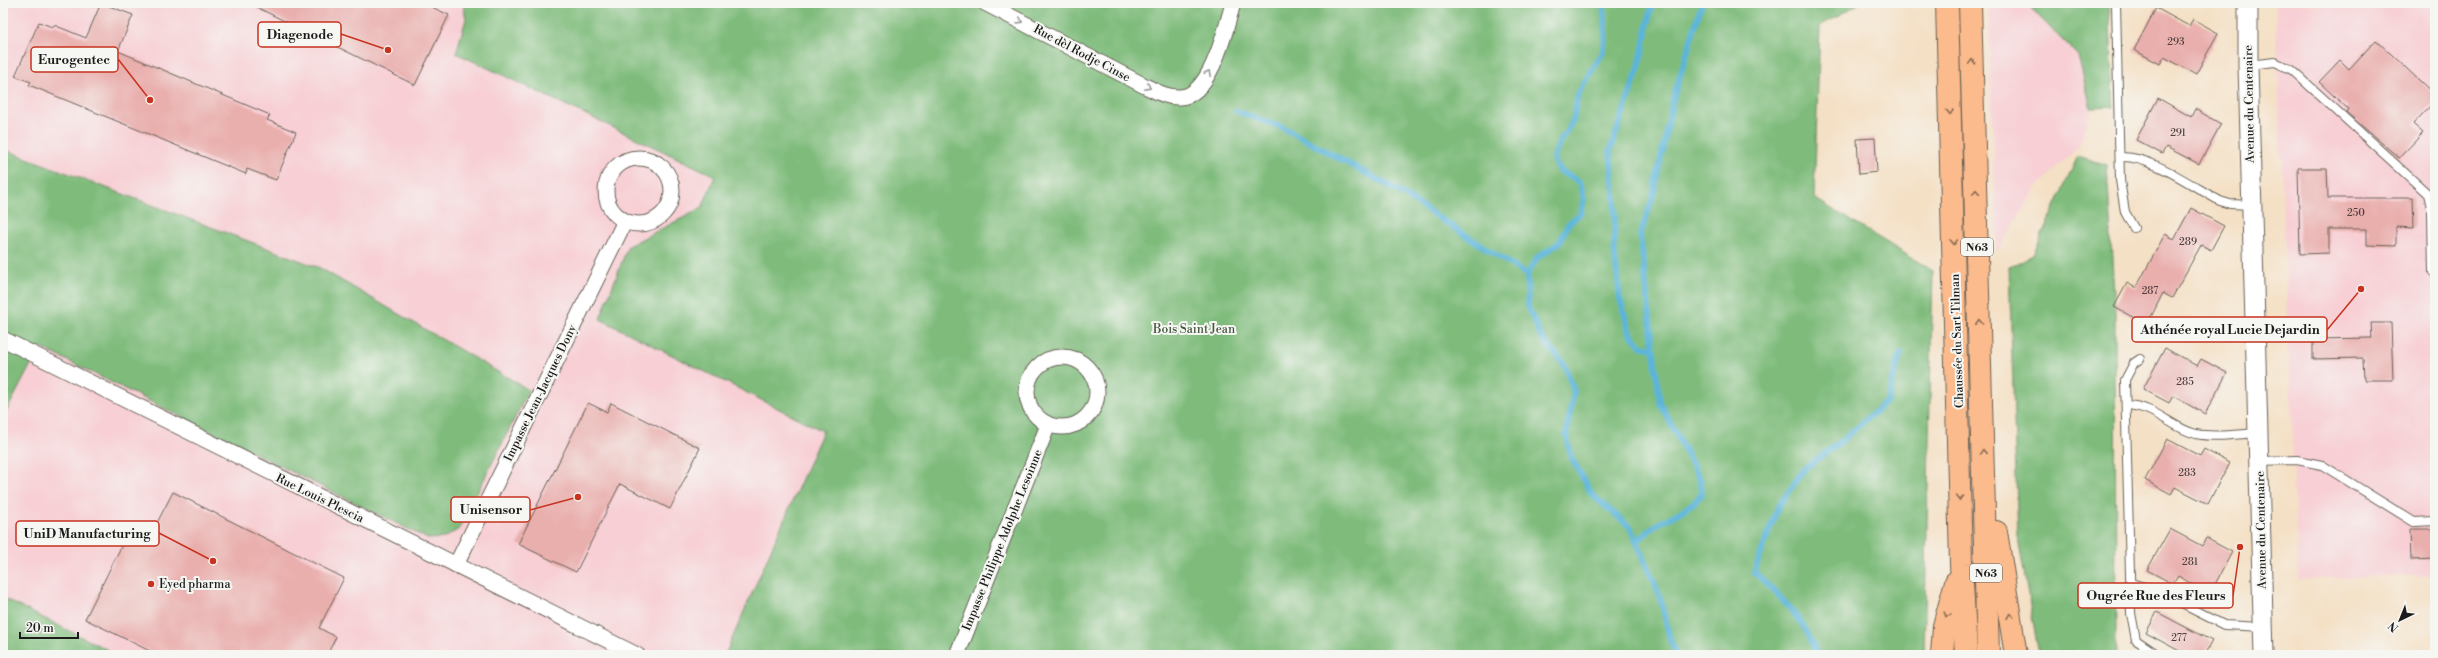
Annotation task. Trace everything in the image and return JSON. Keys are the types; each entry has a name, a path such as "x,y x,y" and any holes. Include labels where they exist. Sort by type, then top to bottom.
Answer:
{"highway":[{"name":"Chaussée du Sart Tilman","path":"1947,3 1961,564 1966,655"},
{"name":"Chaussée du Sart Tilman","path":"1970,3 1988,655"},
{"path":"1984,491 1998,539 2016,655"},
{"path":"1942,655 1944,626 1961,564"}],"street":[{"name":"Rue dèl Rodje Cinse","path":"985,3 1145,86 1165,95 1180,97 1194,92 1206,78 1233,3"},
{"name":"Avenue du Centenaire","path":"2248,3 2248,65 2264,655"},
{"path":"644,157 654,161 664,168 672,184 671,200 666,210 658,218 648,223 636,224 625,221 617,216 607,201 607,180 613,170 621,162 632,158 644,157"},
{"name":"Impasse Jean-Jacques Dony","path":"456,565 625,221"},
{"name":"Rue Louis Plescia","path":"3,339 637,655"},
{"path":"1062,357 1073,359 1083,364 1091,372 1097,394 1095,405 1089,415 1076,424 1059,428 1048,425 1038,418 1030,409 1027,397 1029,380 1039,365 1050,359 1062,357"},
{"name":"Impasse Philippe Adolphe Lesoinne","path":"956,655 1048,425"}],"lane":[{"path":"2116,3 2122,196 2125,212 2134,228"},
{"path":"2248,65 2275,62 2292,70 2428,194 2432,212 2433,272"},
{"path":"2121,157 2131,157 2146,161 2220,202 2252,205"},
{"path":"2140,359 2134,363 2127,373 2126,405 2131,613 2136,640 2158,655"},
{"path":"2126,405 2137,406 2149,410 2195,434 2258,433"},
{"path":"2259,461 2297,460 2322,465 2414,522 2435,521"},
{"path":"2131,583 2152,589 2224,625 2263,627"}],"shaded area":[{"path":"3,3 847,3 1549,655 118,655 3,598 3,418 24,378 3,366"},
{"path":"1988,3 2025,3 2031,8 2078,56 2091,108 2079,146 2036,188 1997,252"},
{"path":"2435,3 2435,575 2298,579 2275,4"}],"green space":[{"name":"Bois Saint Jean","path":"463,3 1860,3 1820,26 1814,198 1933,271 1924,655 725,655 823,431 600,319 628,246 702,208 715,176 456,53 466,19"},
{"path":"2026,3 2109,3 2114,107 2091,108 2078,56"},
{"path":"3,149 320,268 529,390 459,529 444,538 428,539 40,347 3,418"},
{"path":"2078,156 2107,165 2115,313 2116,655 2039,655 2018,539 2009,267 2033,255"},
{"path":"3,598 118,655 3,655"}],"building":[{"path":"101,3 133,15 118,51 270,115 267,120 296,132 276,180 247,169 246,174 29,85 31,82 15,76 39,22 52,27 54,25 86,38"},
{"path":"248,3 423,3 449,15 415,85"},
{"path":"2156,8 2189,26 2193,19 2218,33 2196,74 2164,57 2160,64 2134,50"},
{"path":"2376,40 2435,95 2435,101 2413,124 2423,133 2399,158 2346,112 2348,109 2319,82 2340,60 2349,69"},
{"path":"2158,98 2191,117 2195,109 2221,124 2199,164 2166,147 2162,154 2136,140"},
{"path":"1875,138 1877,172 1859,174 1857,139"},
{"path":"2298,168 2327,168 2328,198 2413,198 2414,228 2396,227 2396,246 2367,245 2367,229 2329,229 2329,253 2300,254"},
{"path":"2191,208 2224,226 2211,250 2201,245 2172,298 2163,293 2147,325 2114,307 2127,283 2136,288 2165,234 2174,239"},
{"path":"2371,323 2391,323 2393,380 2364,380 2363,358 2313,359 2313,339 2372,338"},
{"path":"2165,348 2197,366 2201,359 2227,373 2205,414 2173,396 2169,403 2143,389"},
{"path":"588,403 607,412 611,403 700,448 670,509 620,484 576,572 518,544"},
{"path":"2167,439 2200,456 2204,449 2229,463 2208,504 2175,487 2171,494 2145,480"},
{"path":"173,492 344,578 319,628 336,637 327,655 158,655 85,619 127,535 146,544"},
{"path":"2170,529 2202,546 2206,538 2232,552 2210,594 2178,576 2173,584 2147,570"},
{"path":"2410,529 2435,529 2435,559 2411,560"},
{"path":"2157,612 2212,641 2204,655 2187,655 2146,633"}],"waterway":[{"path":"1603,3 1606,32 1603,52 1578,94 1573,121 1559,143 1554,157 1555,163 1560,171 1580,182 1584,199 1581,213 1568,224 1559,243 1537,258 1527,275 1528,307 1541,337 1564,364 1574,391 1566,433 1571,457 1592,495 1630,527 1660,596 1670,639 1676,655"},
{"path":"1652,3 1639,67 1610,151 1615,201 1614,249 1620,299 1630,333 1641,346 1654,349"},
{"path":"1637,542 1645,533 1686,508 1702,494 1700,479 1660,403 1640,235 1652,200 1673,99 1702,3"},
{"path":"1236,111 1282,127 1393,188 1527,275"},
{"path":"1817,655 1799,620 1773,590 1754,572 1778,507 1805,468 1843,440 1888,400 1900,354"}],"place":[{"name":"Diagenode","path":"388,50"},
{"name":"Eurogentec","path":"150,100"},
{"name":"Athénée royal Lucie Dejardin","path":"2361,289"},
{"name":"Unisensor","path":"578,497"},
{"name":"Ougrée Rue des Fleurs","path":"2240,547"},
{"name":"UniD Manufacturing","path":"213,561"},
{"name":"Eyed pharma","path":"151,584"}]}
